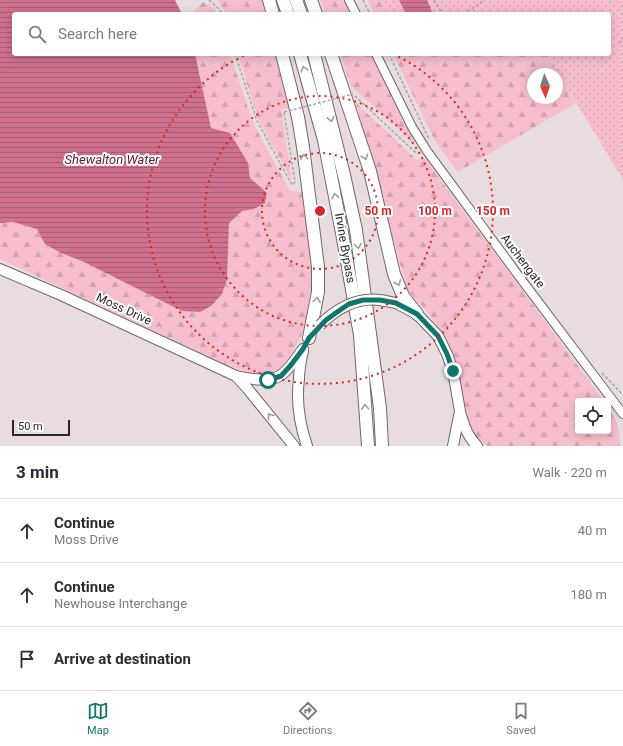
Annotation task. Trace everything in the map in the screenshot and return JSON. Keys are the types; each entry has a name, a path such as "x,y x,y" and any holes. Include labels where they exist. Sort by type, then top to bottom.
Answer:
{"highway":[{"path":"269,0 272,12"},
{"path":"283,0 287,12"},
{"path":"296,0 300,12"},
{"path":"311,0 315,12"},
{"path":"283,56 298,117 318,267 318,292 306,344"},
{"name":"Irvine Bypass","path":"301,56 324,140 340,219 360,335 368,446"},
{"name":"Irvine Bypass","path":"314,56 356,230 380,408 382,446"},
{"path":"332,56 370,171 394,274 403,296 417,314"}],"main road":[{"name":"Moss Drive","path":"0,269 61,294 236,376 253,379 268,380 281,376 291,365 320,325 349,304 363,300 380,300 396,303 417,314 438,336 453,371 460,411"},
{"path":"306,344 298,380 298,405 302,431 307,446"},
{"name":"Moss Drive","path":"236,376 294,446"},
{"path":"453,446 460,411"},
{"path":"460,411 465,430 477,446"}],"street":[{"path":"349,0 355,12"},
{"name":"Auchengate","path":"377,56 412,127 427,151 623,414"}],"path":[{"path":"210,0 221,12"},
{"path":"363,0 369,12"},
{"path":"434,0 442,12"},
{"path":"466,12 485,0"},
{"path":"618,43 623,39"},
{"path":"236,56 257,121 292,185 295,182 284,112 353,94 416,153 427,151"},
{"path":"390,56 430,140"}],"green space":[{"path":"217,0 262,0 265,12 225,12"},
{"path":"320,0 345,0 351,12 324,12"},
{"path":"368,0 381,0 386,12 373,12"},
{"path":"381,0 623,0 623,180 563,81 563,68 555,68 548,56 611,56 611,12 386,12"},
{"path":"203,2 215,9 216,12 193,12"},
{"path":"195,56 231,56 253,123 290,191 302,192 315,270 313,299 301,336 290,356 281,367 269,374 253,374 227,365 0,259 0,223 13,222 37,229 45,244 61,253 82,261 227,279 229,223 242,211 254,209 267,193 250,178 248,163 211,128"},
{"path":"239,56 276,56 289,108 281,110 292,181 258,119"},
{"path":"341,56 372,56 416,146 351,86"},
{"path":"394,56 548,56 555,68 527,68 527,104 563,104 563,81 576,103 458,172 436,143"},
{"path":"356,103 417,160 427,159 431,167 602,398 575,398 575,434 611,434 611,411 617,425 620,446 488,446 478,439 469,427 453,355 429,314 407,289"}],"water":[{"name":"Shewalton Water","path":"0,0 175,0 181,12 12,12 12,56 195,56 211,128 230,133 248,163 250,178 267,193 265,203 254,209 242,211 229,223 227,279 222,294 211,306 200,312 182,311 45,244 37,229 13,222 0,223"},
{"path":"399,0 427,0 432,12 405,12"}],"route":[{"path":"268,380 281,376 291,365 309,338 320,325 349,304 363,300 380,300 396,303 417,314 438,336 453,371"}]}
